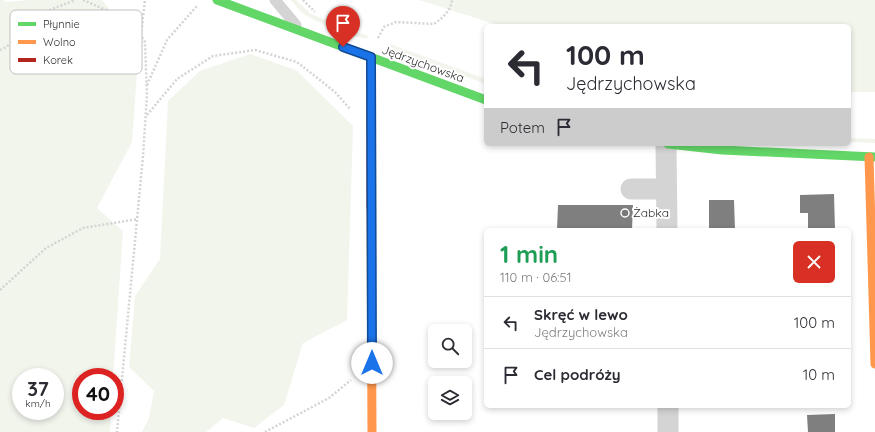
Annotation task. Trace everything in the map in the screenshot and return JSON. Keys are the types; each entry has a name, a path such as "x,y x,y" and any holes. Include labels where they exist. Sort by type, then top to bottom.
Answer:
{"street":[{"name":"Jędrzychowska","path":"217,0 484,99"},
{"path":"371,57 372,432"},
{"path":"667,146 667,228"},
{"path":"685,146 722,150 872,157 875,364"},
{"path":"631,189 666,190"},
{"path":"668,408 668,432"}],"lane":[{"path":"275,0 301,31"}],"path":[{"path":"50,10 75,0"},
{"path":"83,0 106,10"},
{"path":"142,27 145,0"},
{"path":"371,57 384,27 396,22 434,24 444,16 452,3 452,0"},
{"path":"147,86 167,40 198,6"},
{"path":"117,432 138,219 146,116 147,86 145,42 142,38"},
{"path":"0,50 10,44"},
{"path":"146,116 177,79 213,56 255,50 297,62 335,92 350,110"},
{"path":"0,290 46,248 82,228 138,219"},
{"path":"265,432 329,398 372,363"}],"shaded area":[{"path":"0,0 4,0 5,2 30,0 102,0 110,10 10,10 10,74 137,74 132,142 97,208 123,231 114,368 72,368 72,420 111,420 110,432 0,432"},
{"path":"291,0 296,0 311,14 368,36 368,38 346,33 316,21 304,14"},
{"path":"419,0 875,0 875,92 851,92 851,24 495,24"},
{"path":"390,44 484,78 484,83 397,51 389,46"},
{"path":"250,54 296,70 353,126 347,320 303,343 284,405 254,428 223,418 206,432 142,432 149,418 154,391 129,367 135,296 160,259 168,101 200,71"},
{"path":"851,138 875,139 875,143 851,142"}],"building":[{"path":"834,194 835,228 808,228 808,213 800,213 800,195"},
{"path":"709,200 734,200 735,228 709,228"},
{"path":"558,205 633,205 632,228 557,228"},
{"path":"835,414 835,432 808,432 807,415"}],"traffic: fast":[{"path":"217,0 484,99"},
{"path":"686,146 722,150 875,157"}],"traffic: slow":[{"path":"869,157 875,364"},
{"path":"371,207 372,432"}],"traffic: jam":[{"path":"371,57 371,207"}],"place":[{"name":"Żabka","path":"625,213"}],"route":[{"path":"343,47 371,57 372,363"}]}
